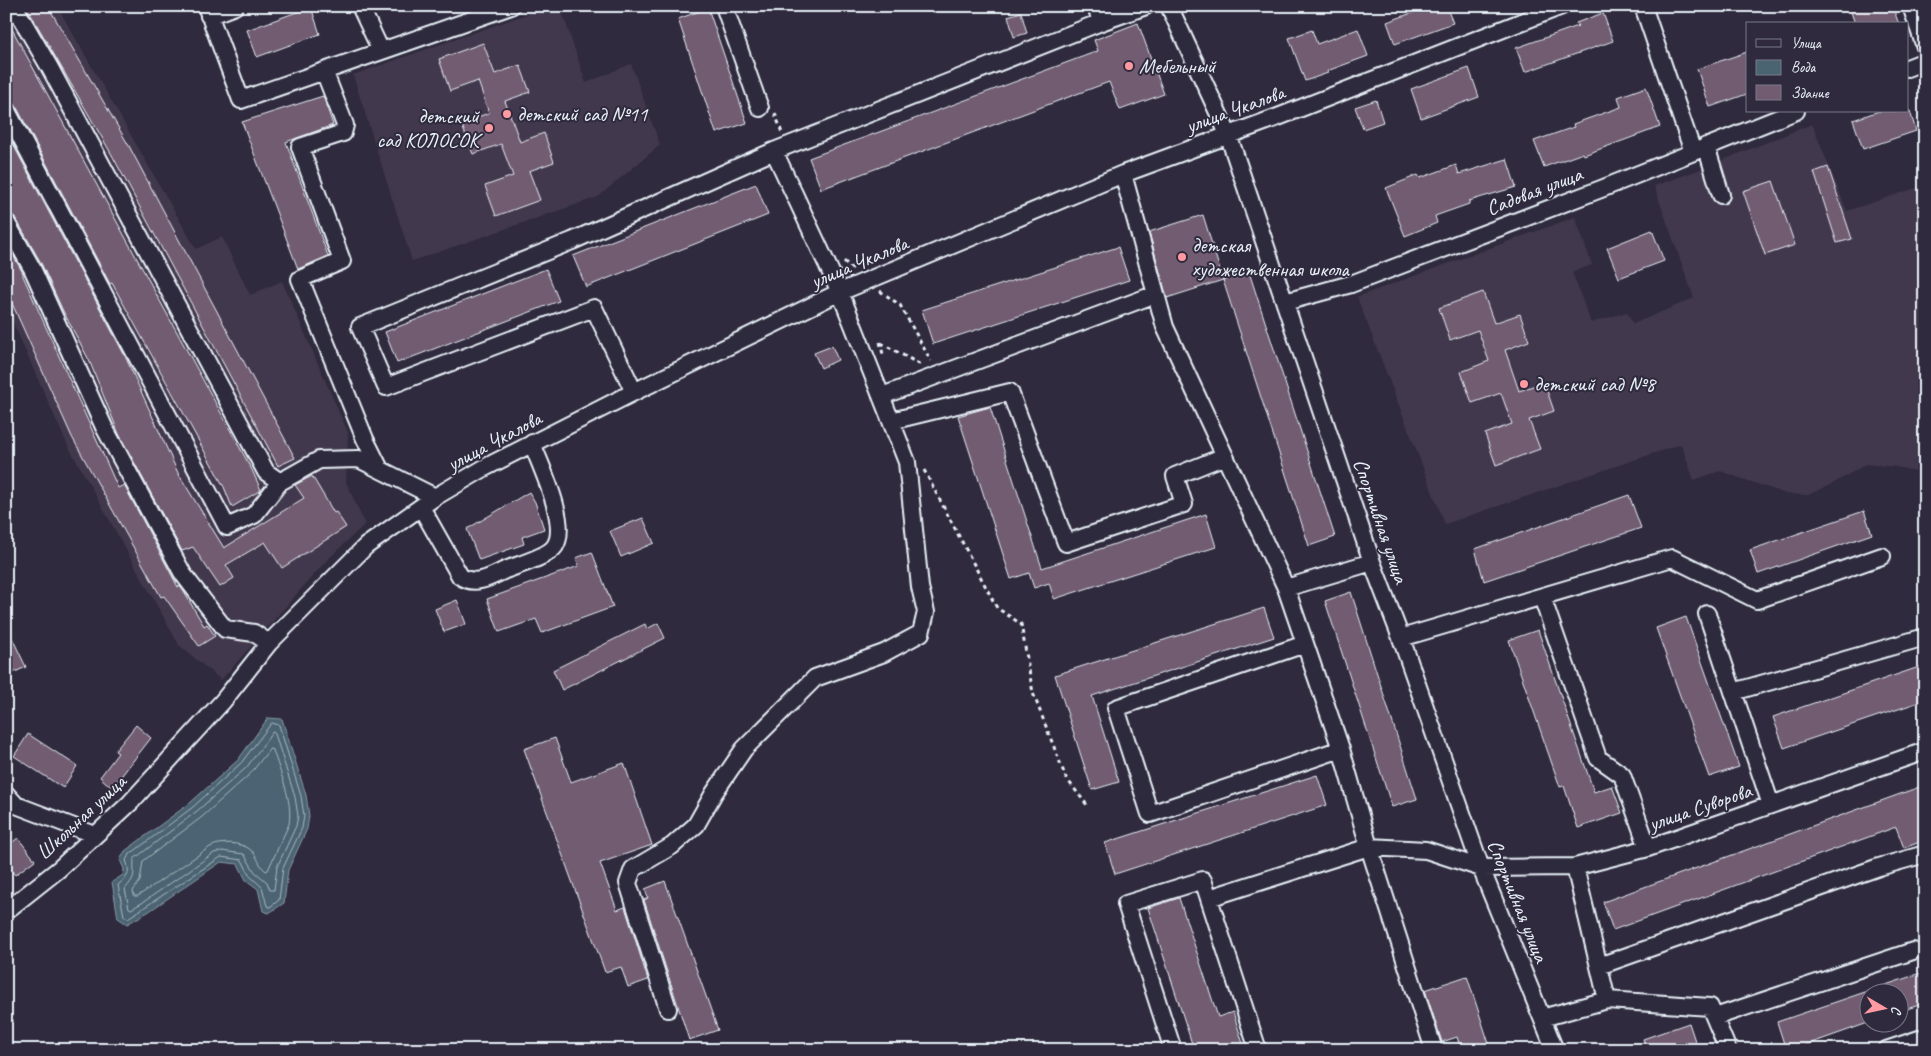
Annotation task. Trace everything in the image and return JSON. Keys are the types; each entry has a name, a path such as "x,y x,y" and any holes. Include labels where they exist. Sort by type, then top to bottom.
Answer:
{"street":[{"path":"14,6 50,68 266,472 280,482"},
{"path":"235,6 207,11 229,73 241,100 381,51 479,11 510,6"},
{"path":"360,6 381,51"},
{"path":"724,6 760,108"},
{"path":"634,392 594,308 386,387 360,327 572,241 774,151 1099,14 1146,6"},
{"name":"Спортивная улица","path":"1169,6 1228,134 1372,562 1401,638 1481,868 1554,1050"},
{"name":"улица Чкалова","path":"223,701 269,643 366,546 435,497 486,467 634,392 840,292 1122,174 1278,117 1562,6"},
{"path":"1643,6 1700,149 1721,195"},
{"path":"1911,6 1925,47"},
{"path":"1908,68 1925,61"},
{"path":"324,71 345,126 343,133 300,147 342,261 300,279 365,439 380,469"},
{"path":"6,109 227,527 254,515 280,482 319,460 359,459 435,497"},
{"name":"Садовая улица","path":"1285,302 1351,284 1793,112"},
{"path":"668,1008 628,883 633,869 672,846 696,825 714,793 744,749 815,678 884,653 921,633 926,612 920,587 907,462 840,292 774,151"},
{"path":"1122,174 1165,327 1286,588 1341,749 1369,847 1434,1050"},
{"path":"6,222 32,268 104,427 183,574 225,629 254,633 269,643"},
{"path":"882,396 1156,294"},
{"path":"891,421 1010,392 1066,543 1184,504 1175,476 1225,456"},
{"path":"420,507 460,576 466,580 474,582 486,579 544,554 554,546 560,532 559,517 532,444"},
{"path":"1401,638 1672,558 1757,600 1882,556"},
{"path":"1286,588 1372,562"},
{"path":"1542,597 1598,758 1622,775 1648,848"},
{"path":"1707,614 1772,805"},
{"path":"1733,692 1925,637"},
{"path":"1305,644 1116,708 1150,814 1341,749"},
{"name":"Школьная улица","path":"6,911 59,869 130,803 223,701"},
{"name":"улица Суворова","path":"1369,847 1426,850 1481,868 1575,867 1648,848 1925,750"},
{"path":"6,794 16,805 95,836"},
{"path":"1209,898 1369,847"},
{"path":"1599,966 1879,867 1925,854"},
{"path":"1575,867 1607,1000"},
{"path":"1173,1050 1126,904 1203,880 1258,1050"},
{"path":"1715,1017 1912,951"},
{"path":"1542,1018 1607,1000 1710,1007 1728,1050"},
{"path":"1886,1050 1925,1037"}],"path":[{"path":"864,282 900,305 939,375"},
{"path":"855,328 939,375"},
{"path":"880,342 885,359"},
{"path":"923,467 997,608 1021,624 1033,693 1066,778 1087,805"}],"shaded area":[{"path":"6,6 57,6 196,249 222,237 250,295 282,281 348,433 346,482 365,524 325,562 221,680 179,645 66,442 6,307"},
{"name":"детский сад №11","path":"550,6 560,6 586,83 631,64 660,145 598,197 412,261 353,75"},
{"path":"1812,124 1847,211 1925,185 1925,473 1896,467 1866,464 1836,482 1808,495 1786,494 1720,471 1694,480 1681,444 1445,524 1357,297 1575,217 1592,265 1572,272 1591,323 1627,312 1633,324 1694,298 1654,186"}],"water":[{"path":"268,718 282,719 306,795 309,816 307,829 288,870 284,903 269,913 263,911 258,889 246,880 238,864 221,862 148,912 127,924 118,918 112,882 123,875 124,869 120,860 125,851 190,803 238,760"}],"building":[{"path":"26,6 48,6 129,146 295,458 278,466 112,155"},
{"path":"1419,6 1446,6 1453,23 1395,44 1387,22 1420,10"},
{"path":"1849,6 1892,6 1898,22 1854,22"},
{"path":"311,7 320,34 257,57 247,30"},
{"path":"708,8 747,123 716,133 678,19"},
{"path":"1021,12 1027,33 1014,37 1008,16"},
{"path":"1603,13 1613,41 1525,72 1516,48 1578,26 1576,23"},
{"path":"6,18 252,470 261,490 232,507 224,487 112,283 110,284 15,104 6,99"},
{"path":"1138,23 1164,94 1120,110 1109,82 821,189 809,158 1098,51 1094,40"},
{"path":"1358,29 1368,56 1305,81 1289,38 1312,30 1317,44"},
{"name":"детский сад КОЛОСОК","path":"483,43 495,74 520,65 530,92 505,101 520,142 544,133 554,162 529,171 540,200 496,216 485,186 513,176 501,144 473,154 461,123 489,113 478,81 450,91 439,59"},
{"path":"1746,52 1746,94 1710,107 1697,69"},
{"path":"1469,68 1479,97 1421,118 1411,89"},
{"path":"1646,87 1660,127 1584,155 1583,153 1544,167 1534,141 1574,127 1573,124 1621,107 1618,97"},
{"path":"323,96 333,125 286,142 328,256 298,269 242,122"},
{"path":"1376,100 1383,122 1363,129 1355,107"},
{"path":"1910,111 1916,131 1863,149 1853,120 1876,112"},
{"path":"6,131 125,356 178,473 224,548 304,498 295,485 312,476 334,513 336,512 346,527 282,568 265,542 226,565 234,578 220,587 193,547 182,551 119,434 89,360 63,311 41,263 15,217 6,212"},
{"path":"1507,159 1516,187 1469,201 1469,204 1435,216 1437,223 1405,236 1386,188 1418,175 1420,178 1456,165 1459,174"},
{"path":"1828,167 1852,239 1837,243 1814,172"},
{"path":"1773,181 1795,245 1765,255 1743,191"},
{"path":"756,184 768,215 586,287 573,256"},
{"name":"детская художественная школа","path":"1203,215 1223,280 1167,298 1149,232"},
{"path":"1652,230 1664,261 1619,278 1607,248"},
{"path":"6,243 23,273 118,488 124,485 178,587 180,586 204,626 207,624 215,636 199,646 164,596 161,597 72,437 6,290"},
{"path":"1118,247 1129,280 933,344 922,310"},
{"path":"546,269 559,301 397,363 385,332"},
{"path":"1249,272 1335,537 1309,546 1223,280"},
{"path":"1483,292 1494,323 1520,314 1529,341 1505,350 1519,391 1544,382 1554,411 1529,420 1540,449 1496,465 1485,434 1512,424 1501,393 1472,403 1461,372 1489,361 1478,330 1450,340 1439,308"},
{"path":"832,346 838,360 821,368 814,353"},
{"path":"990,407 1042,568 1206,514 1216,547 1054,599 1049,583 1034,588 1029,573 1011,579 958,416"},
{"path":"529,492 535,502 544,529 522,537 524,544 479,560 467,529"},
{"path":"1629,495 1641,528 1484,581 1475,549"},
{"path":"1864,511 1872,534 1758,574 1750,550"},
{"path":"643,518 654,543 621,557 610,531"},
{"path":"592,552 613,607 542,633 536,619 499,632 487,599 579,566 576,558"},
{"path":"1351,592 1417,799 1392,807 1325,601"},
{"path":"457,600 466,624 444,632 435,609"},
{"path":"1264,608 1274,637 1092,696 1119,782 1092,790 1055,675"},
{"path":"1686,617 1739,767 1709,777 1656,628"},
{"path":"658,623 665,638 562,690 553,670 645,624 647,629"},
{"path":"6,625 26,667 6,676"},
{"path":"1538,630 1594,792 1612,786 1622,813 1578,828 1564,786 1560,787 1509,640"},
{"path":"1925,665 1925,700 1784,748 1773,717"},
{"path":"136,725 151,738 112,788 100,777 118,753 115,751"},
{"path":"28,734 77,766 63,788 14,756"},
{"path":"555,738 571,782 624,763 652,845 600,863 617,910 625,907 648,980 628,987 621,967 605,972 524,749"},
{"path":"1317,775 1327,805 1115,874 1105,843"},
{"path":"1925,785 1925,840 1904,848 1896,827 1613,930 1603,902"},
{"path":"18,838 35,860 15,875 6,864 6,847"},
{"path":"665,881 718,1030 689,1040 644,900 648,898 645,889"},
{"path":"1179,898 1218,1017 1233,1012 1245,1050 1194,1050 1148,908"},
{"path":"1921,973 1925,985 1925,1003 1908,1009 1908,984 1889,984"},
{"path":"1467,976 1491,1050 1461,1050 1457,1037 1442,1042 1425,990"},
{"path":"1858,994 1858,1027 1792,1050 1786,1050 1777,1022"},
{"path":"1689,1023 1698,1050 1646,1050 1643,1039"}],"place":[{"name":"Мебельный","path":"1129,66"},
{"name":"детский сад №11","path":"507,114"},
{"name":"детский сад КОЛОСОК","path":"489,128"},
{"name":"детская художественная школа","path":"1182,257"},
{"name":"детский сад №8","path":"1524,384"}]}
